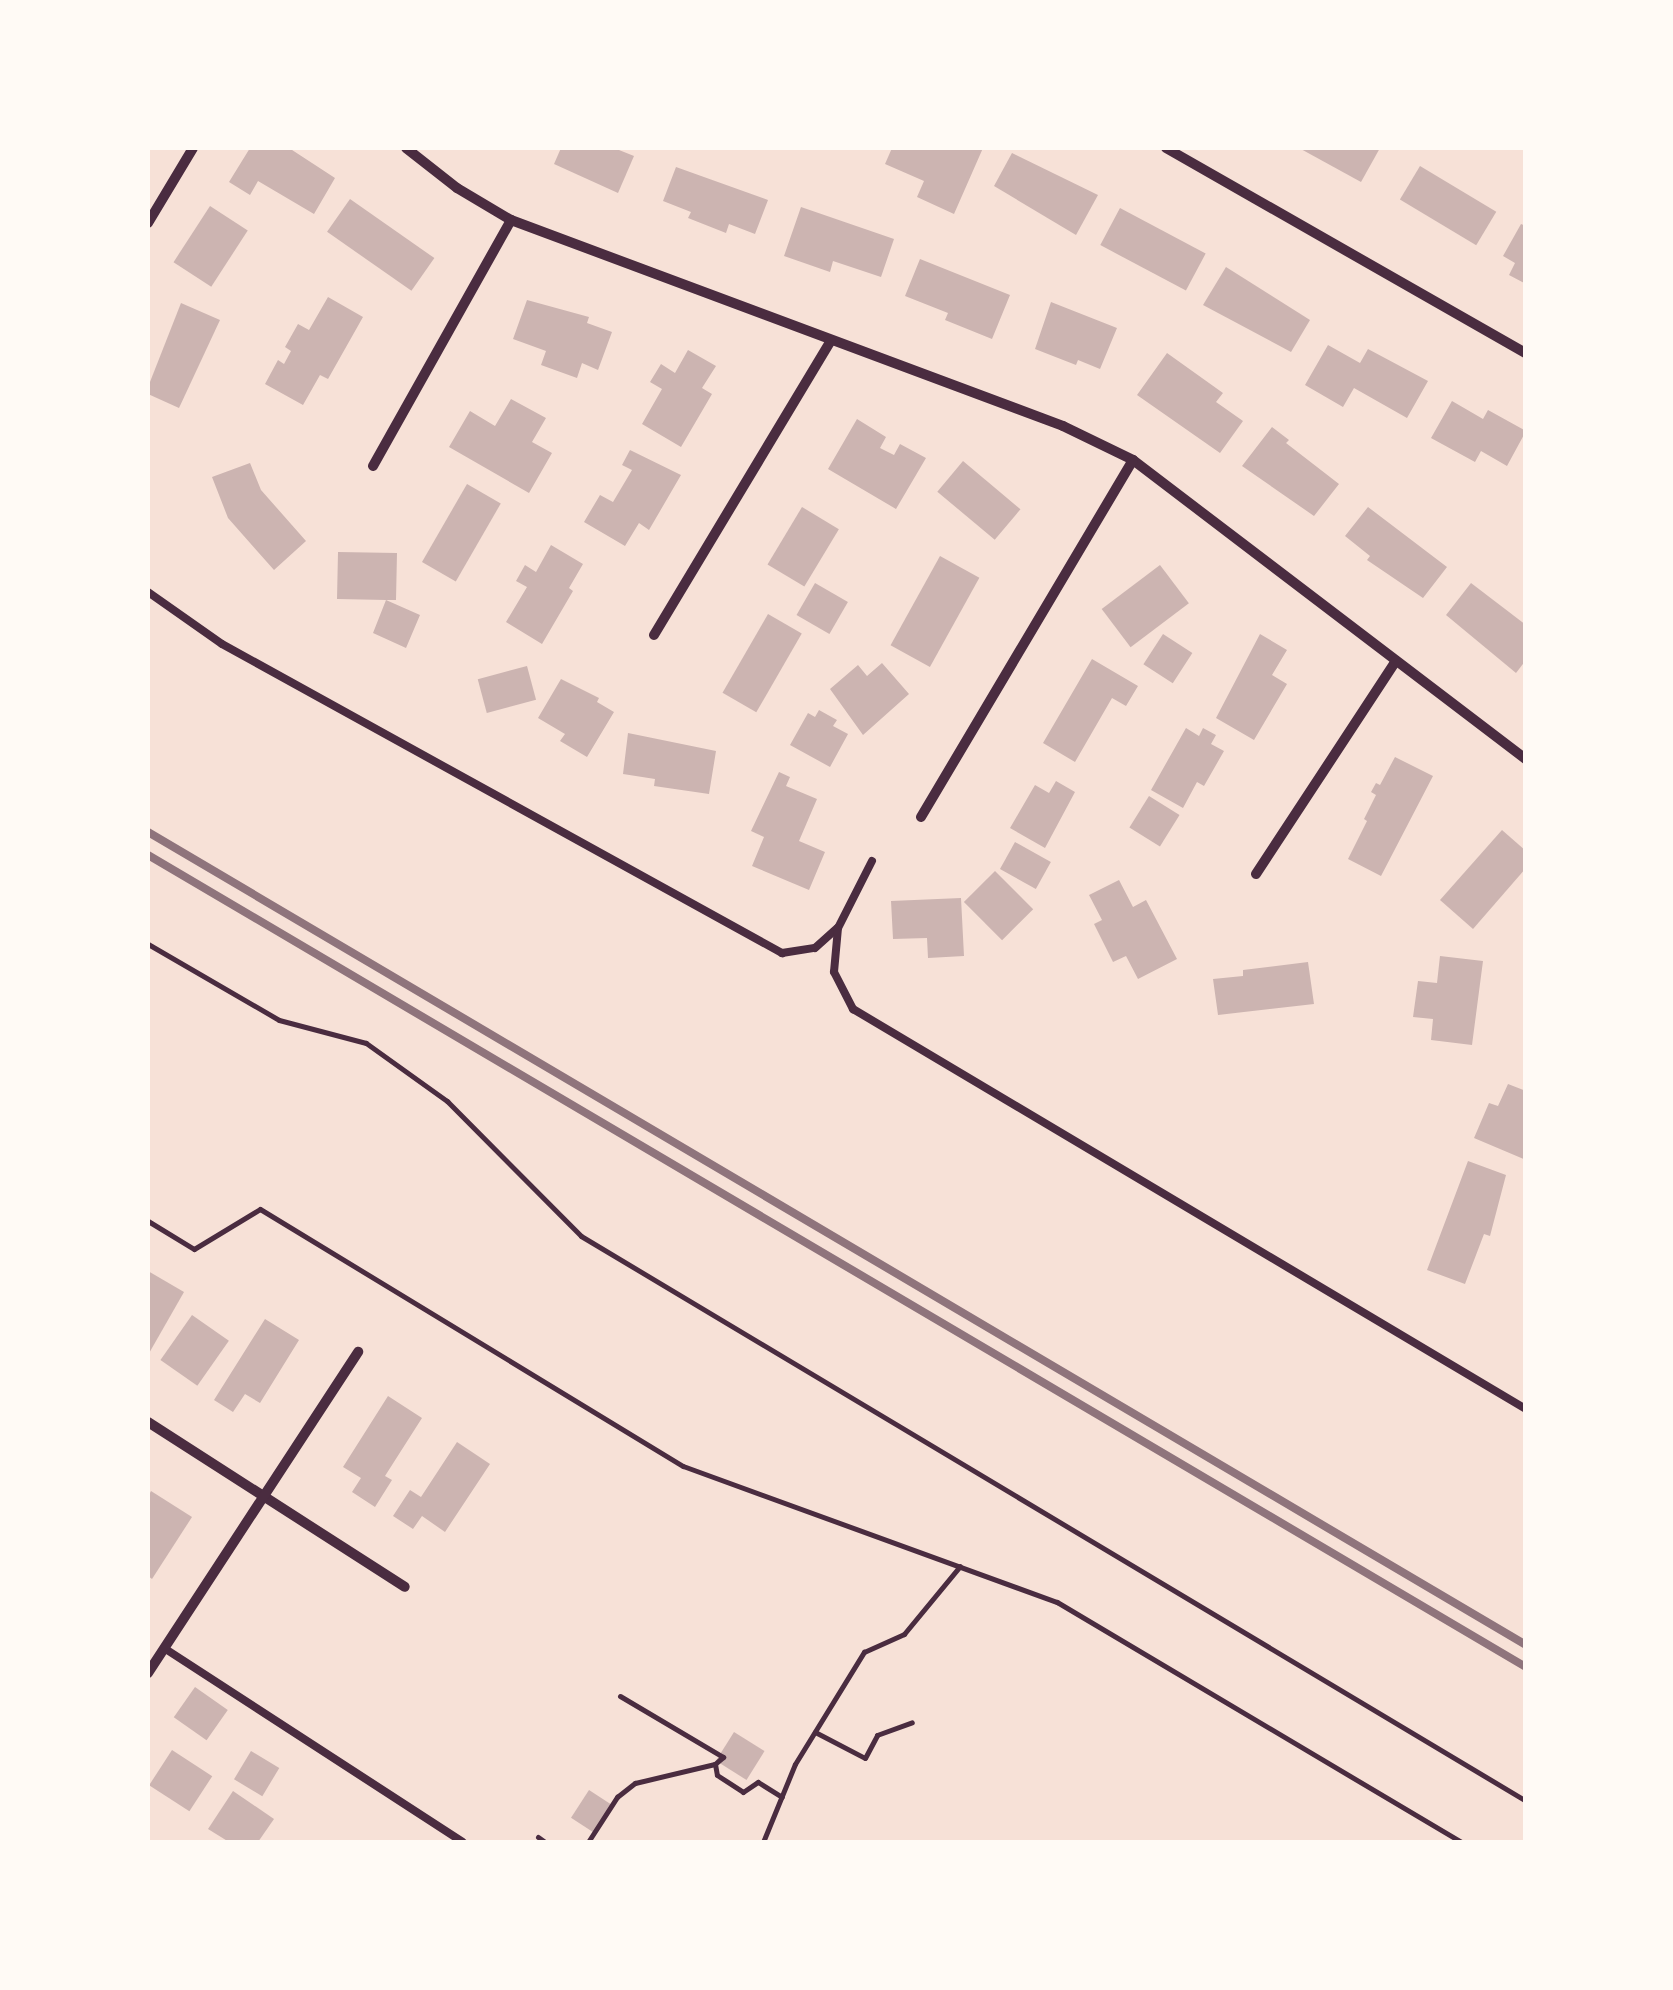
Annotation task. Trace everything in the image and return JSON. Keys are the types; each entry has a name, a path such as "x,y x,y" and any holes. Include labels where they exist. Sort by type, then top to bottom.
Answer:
{"street":[{"path":"148,223 193,148"},
{"path":"406,148 457,188 511,220 1063,426 1133,460 1526,759"},
{"path":"1166,148 1526,353"},
{"path":"374,466 511,220"},
{"path":"654,635 830,341"},
{"path":"921,817 1133,460"},
{"path":"1256,874 1396,661"},
{"path":"148,1673 358,1352"},
{"path":"148,1422 405,1587"}],"lane":[{"path":"148,592 222,644 782,952 814,948 840,924"},
{"path":"872,861 840,924 834,972 853,1009 1526,1409"},
{"path":"164,1648 463,1842"}],"path":[{"path":"148,944 279,1020 366,1043 447,1101 580,1236 1526,1800"},
{"path":"148,1221 194,1249 260,1209 683,1466 1057,1602 1462,1842"},
{"path":"763,1842 794,1764 864,1652 904,1634 960,1566"},
{"path":"588,1842 616,1797 635,1783 715,1764 722,1757 620,1696"},
{"path":"815,1732 865,1758 877,1735 912,1722"},
{"path":"715,1764 717,1775 743,1792 758,1782 782,1797"},
{"path":"538,1837 545,1842"}],"building":[{"path":"250,148 289,148 335,178 314,214 258,181 250,195 229,182"},
{"path":"561,148 614,148 634,156 618,193 554,164"},
{"path":"892,148 983,148 954,214 917,197 924,181 885,164"},
{"path":"1299,148 1380,148 1361,182"},
{"path":"1012,153 1098,195 1076,235 994,186"},
{"path":"1420,166 1496,212 1476,245 1400,199"},
{"path":"676,167 768,200 755,234 729,224 726,233 688,218 691,212 663,201"},
{"path":"350,199 434,258 411,291 327,232"},
{"path":"210,206 248,231 211,287 174,262"},
{"path":"801,207 894,239 881,277 833,261 830,272 784,256"},
{"path":"1120,208 1206,254 1186,291 1100,245"},
{"path":"1521,224 1526,226 1526,284 1509,275 1515,263 1503,256"},
{"path":"920,259 1010,295 992,339 945,320 948,313 905,296"},
{"path":"1226,267 1310,320 1291,352 1203,305"},
{"path":"328,297 363,317 328,379 320,375 303,405 265,384 278,360 284,364 291,351 285,347 298,324 309,330"},
{"path":"527,300 589,317 587,323 612,332 598,370 582,363 577,378 541,365 546,351 513,339"},
{"path":"1051,302 1117,328 1100,369 1078,360 1076,365 1035,349"},
{"path":"181,303 220,320 179,408 148,394 148,387"},
{"path":"1328,345 1360,363 1368,349 1428,381 1407,418 1354,388 1343,407 1305,385"},
{"path":"688,350 716,366 702,388 712,394 681,447 642,424 662,389 650,382 661,364 675,373"},
{"path":"1167,353 1223,393 1216,402 1243,421 1220,453 1137,395"},
{"path":"511,399 546,418 532,442 552,453 529,493 449,447 470,411 495,426"},
{"path":"1452,401 1483,419 1488,410 1526,431 1507,466 1481,451 1475,462 1431,438"},
{"path":"857,419 886,437 880,448 894,455 900,444 926,458 896,509 828,469"},
{"path":"1272,427 1289,440 1286,443 1339,484 1314,516 1242,466"},
{"path":"630,450 681,475 649,530 639,523 625,546 584,522 600,495 613,502 632,470 622,465"},
{"path":"963,461 1020,509 995,540 937,492"},
{"path":"250,463 261,490 306,541 274,570 228,518 212,477"},
{"path":"467,484 501,504 456,581 422,562"},
{"path":"802,507 839,529 804,587 767,564"},
{"path":"1368,507 1447,567 1423,598 1367,560 1370,556 1345,536"},
{"path":"551,545 583,564 569,588 573,591 542,644 506,622 527,587 516,581 525,565 536,572"},
{"path":"338,552 397,553 396,600 337,599"},
{"path":"940,556 979,578 930,667 891,645"},
{"path":"1160,565 1189,603 1131,647 1102,609"},
{"path":"815,583 848,602 829,634 796,615"},
{"path":"1471,583 1526,625 1526,660 1516,673 1446,615"},
{"path":"386,600 420,615 406,648 373,633"},
{"path":"768,614 802,634 756,712 722,693"},
{"path":"1163,634 1192,653 1173,683 1143,664"},
{"path":"1260,634 1287,650 1272,675 1287,684 1254,740 1216,718"},
{"path":"1092,659 1138,686 1126,706 1112,698 1075,762 1043,743"},
{"path":"882,663 909,694 863,735 830,689 858,665 867,676"},
{"path":"527,666 536,700 487,713 478,679"},
{"path":"561,679 599,698 597,702 614,712 587,757 560,741 565,734 538,718"},
{"path":"819,710 837,720 833,726 848,734 830,767 790,745 808,713 815,717"},
{"path":"1186,728 1199,736 1203,728 1216,735 1211,744 1224,751 1204,786 1197,782 1183,808 1151,790"},
{"path":"628,733 716,751 709,794 654,786 655,779 623,774"},
{"path":"1395,757 1433,776 1381,876 1348,859 1376,795 1371,792 1376,783 1380,785"},
{"path":"779,772 790,777 786,786 817,799 799,841 825,852 809,890 752,866 764,837 751,831"},
{"path":"1056,781 1075,792 1045,848 1010,828 1035,785 1049,793"},
{"path":"1149,796 1180,815 1160,846 1129,827"},
{"path":"1502,830 1526,851 1526,868 1473,929 1440,900"},
{"path":"1015,842 1051,862 1036,889 1000,869"},
{"path":"995,871 1033,909 1002,940 964,902"},
{"path":"1119,880 1133,907 1146,900 1177,959 1138,979 1126,956 1113,962 1094,924 1102,920 1089,895"},
{"path":"961,898 964,956 928,958 927,938 893,939 891,901"},
{"path":"1440,956 1483,961 1472,1045 1431,1040 1433,1019 1413,1017 1418,981 1437,983"},
{"path":"1308,962 1314,1004 1218,1015 1213,979 1243,976 1243,970"},
{"path":"1508,1084 1526,1091 1526,1160 1474,1138 1489,1103 1498,1106"},
{"path":"1468,1161 1506,1175 1490,1236 1484,1234 1465,1284 1427,1270"},
{"path":"148,1271 184,1292 148,1355"},
{"path":"192,1315 229,1341 197,1386 160,1360"},
{"path":"265,1319 299,1340 260,1403 245,1394 233,1412 214,1400"},
{"path":"388,1396 422,1418 385,1476 392,1480 375,1507 352,1492 361,1478 343,1467"},
{"path":"457,1442 490,1464 445,1532 422,1516 413,1529 393,1516 410,1490 421,1497"},
{"path":"151,1491 192,1517 152,1579 148,1576"},
{"path":"195,1687 228,1710 207,1740 174,1717"},
{"path":"734,1732 765,1751 747,1780 716,1761"},
{"path":"172,1750 212,1776 189,1811 149,1785"},
{"path":"251,1751 279,1768 262,1796 234,1779"},
{"path":"589,1790 612,1805 594,1832 571,1818"},
{"path":"233,1791 274,1819 258,1842 229,1842 208,1829"}],"railway":[{"path":"148,832 1526,1645"},
{"path":"148,855 1526,1667"}]}
